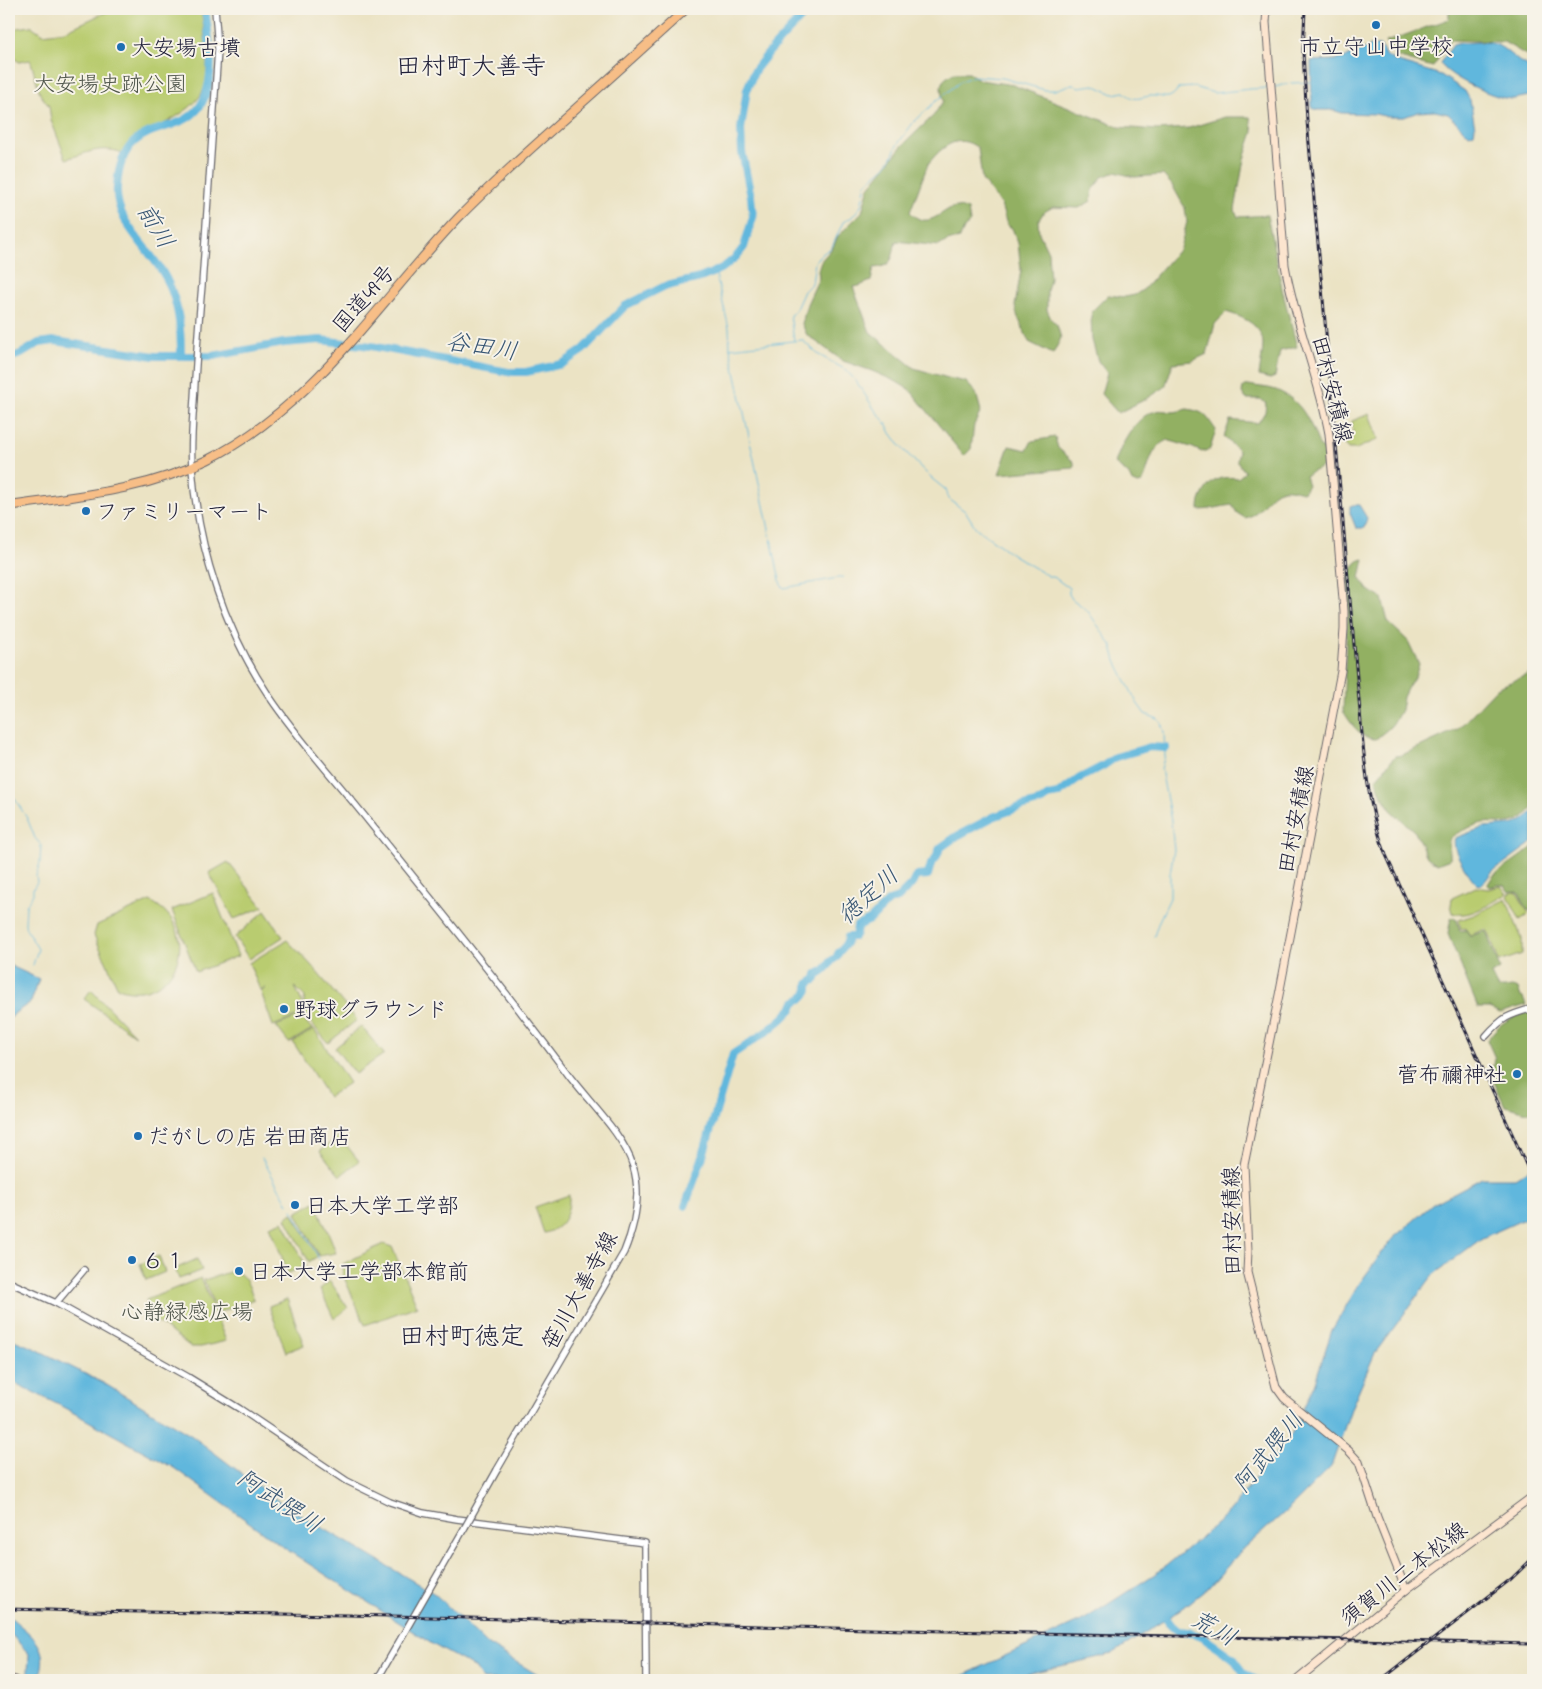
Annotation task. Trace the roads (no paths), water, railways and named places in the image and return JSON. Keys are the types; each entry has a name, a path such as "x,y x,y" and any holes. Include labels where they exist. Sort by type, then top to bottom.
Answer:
{"highway":[{"name":"国道49号","path":"9,506 124,489 192,467 225,450 279,413 298,397 339,353 447,230 497,179 686,9"}],"main road":[{"name":"田村安積線","path":"1267,9 1266,22 1285,265 1289,290 1325,411 1329,434 1344,629 1338,688 1244,1165 1248,1251 1246,1265 1248,1282 1275,1385 1282,1395 1295,1407 1356,1459 1361,1467 1377,1517 1406,1590"},
{"name":"須賀川二本松線","path":"1297,1680 1406,1590 1533,1496"},
{"path":"9,1678 16,1680"}],"street":[{"name":"笹川大善寺線","path":"216,9 218,49 195,372 192,467 200,530 210,568 232,628 250,664 269,695 290,725 418,882 625,1146 634,1169 637,1186 633,1228 619,1262 378,1678"},
{"path":"1486,1036 1501,1020 1510,1014 1533,1008"},
{"path":"56,1303 84,1270"},
{"path":"9,1282 56,1303 188,1377 240,1408 347,1481 390,1502 423,1513 453,1519 644,1543 646,1680"}],"water":[{"path":"1461,43 1493,43 1523,64 1533,67 1533,96 1514,99 1496,96 1474,87 1453,75 1440,63 1453,45"},
{"path":"1371,46 1381,46 1385,55 1395,61 1441,75 1465,91 1470,100 1475,127 1474,133 1469,135 1448,114 1435,111 1418,112 1404,117 1389,117 1312,108 1311,61 1344,58"},
{"path":"1359,505 1367,518 1364,528 1356,528 1350,513 1350,506"},
{"path":"1533,811 1533,842 1492,872 1482,885 1477,884 1465,869 1455,849 1455,838 1485,827 1512,825 1524,820"},
{"path":"9,965 39,979 31,1002 15,1013 9,1020"},
{"path":"1533,1167 1533,1215 1482,1238 1433,1275 1375,1353 1352,1406 1331,1467 1293,1505 1241,1551 1209,1587 1183,1608 1112,1654 1022,1675 1015,1680 953,1680 1085,1619 1161,1570 1225,1517 1291,1435 1314,1385 1332,1330 1359,1284 1392,1239 1433,1204 1482,1178 1515,1178"},
{"path":"9,1338 36,1349 105,1384 192,1436 282,1504 435,1594 488,1645 546,1680 483,1680 475,1668 432,1644 286,1549 174,1468 61,1406 9,1380"},
{"path":"9,1616 32,1636 41,1651 43,1659 42,1669 38,1680 23,1680 28,1672 29,1654 9,1632"}],"waterway":[{"name":"前川","path":"181,356 178,316 174,297 159,267 127,224 121,212 117,186 122,162 130,146 142,136 183,121 195,112 204,99 208,88 211,66 205,9"},
{"name":"谷田川","path":"9,358 21,354 39,343 55,341 154,356 213,356 284,343 320,340 371,346 508,372 526,372 562,364 583,350 625,306 663,287 700,278 712,273 724,267 744,247 753,217 742,152 741,129 747,89 755,70 809,9"},
{"path":"794,340 790,315 795,311 804,291 812,283 815,262 818,257 832,247 843,222 852,217 861,206 866,183 886,166 897,145 913,123 961,81 973,76 1003,78 1045,90 1055,90 1072,84 1079,87 1094,85 1113,94 1124,92 1136,98 1150,96 1169,97 1179,88 1194,87 1214,93 1269,88"},
{"path":"1275,87 1291,83 1313,82"},
{"path":"715,271 729,328 730,348 781,585 784,588 843,577"},
{"path":"730,348 802,340 819,355 846,370 856,381 902,448 931,478 946,490 949,499 966,512 976,528 1012,554 1069,588 1069,594 1072,599 1087,610 1112,646 1116,661 1137,703 1145,714 1158,719 1164,732 1165,755 1161,769 1171,821 1174,850 1170,873 1170,898 1154,936"},
{"name":"徳定川","path":"685,1206 702,1159 733,1054 769,1030 792,1009 795,1002 803,998 808,990 808,984 816,979 817,974 823,971 837,957 846,944 848,937 854,937 857,926 870,920 889,901 898,898 912,884 916,876 928,875 931,864 940,848 957,836 993,817 1058,794 1080,778 1116,757 1150,747 1166,748"},
{"path":"9,790 27,818 35,838 41,845 40,863 36,876 37,882 26,906 26,929 38,949 33,965"},
{"path":"262,1158 288,1204"},
{"path":"292,1210 319,1259"},
{"name":"荒川","path":"1161,1612 1178,1631 1189,1632 1204,1638 1233,1658 1245,1674 1256,1680"}],"railway":[{"path":"1305,9 1303,52 1307,121 1363,745 1371,801 1386,855 1533,1180"},
{"path":"1381,1680 1511,1579 1533,1558"},
{"path":"9,1609 392,1616 1105,1635 1533,1644"}],"place":[{"name":"市立守山中学校","path":"1376,25"},
{"name":"大安場古墳","path":"121,47"},
{"name":"ファミリーマート","path":"86,511"},
{"name":"野球グラウンド","path":"284,1009"},
{"name":"菅布禰神社","path":"1517,1074"},
{"name":"だがしの店 岩田商店","path":"138,1136"},
{"name":"日本大学工学部","path":"295,1205"},
{"name":"６１","path":"132,1260"},
{"name":"日本大学工学部本館前","path":"239,1271"}],"district":[{"name":"田村町大善寺","path":"471,65"},
{"name":"田村町徳定","path":"462,1335"}],"park label":[{"name":"大安場史跡公園","path":"110,83"},
{"name":"心静緑感広場","path":"187,1311"}],"water label":[{"name":"阿武隈川","path":"1268,1452"},
{"name":"阿武隈川","path":"280,1501"}]}
